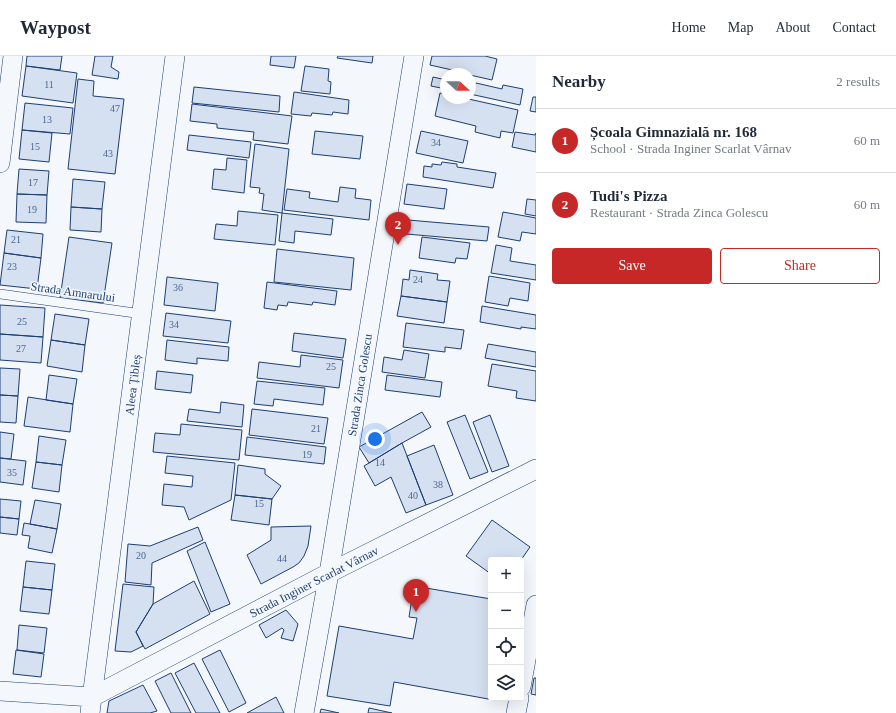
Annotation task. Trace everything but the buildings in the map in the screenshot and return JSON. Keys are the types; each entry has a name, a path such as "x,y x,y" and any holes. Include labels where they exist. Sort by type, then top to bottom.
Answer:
{"street":[{"path":"0,163 13,56"},
{"name":"Aleea Țibleș","path":"91,705 175,56"},
{"name":"Strada Zinca Golescu","path":"304,713 329,573 414,56"},
{"name":"Strada Inginer Scarlat Vârnav","path":"91,705 329,573 536,469"},
{"path":"524,671 536,605"},
{"path":"0,691 91,705"},
{"path":"516,713 518,701"}],"lane":[{"name":"Strada Amnarului","path":"0,294 142,314"}],"place":[{"name":"Tudi's Pizza","path":"398,245"},
{"name":"Școala Gimnazială nr. 168","path":"416,612"}]}
